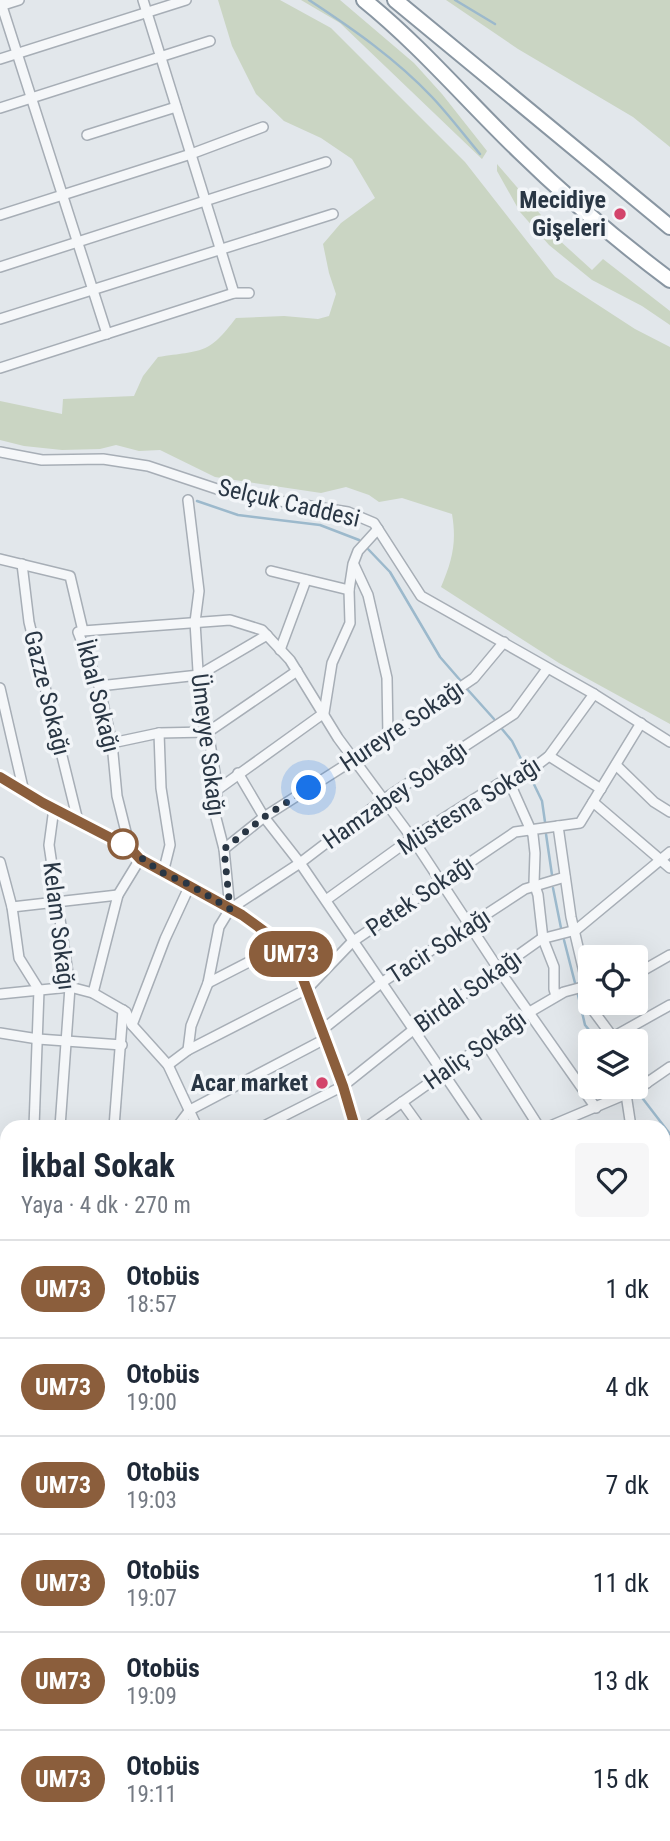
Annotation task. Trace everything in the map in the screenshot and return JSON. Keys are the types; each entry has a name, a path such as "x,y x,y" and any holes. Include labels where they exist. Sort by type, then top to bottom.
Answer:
{"highway":[{"path":"365,0 402,31 521,153 635,253 670,280"},
{"path":"395,0 670,227"}],"street":[{"path":"19,0 1,4 107,334"},
{"path":"143,0 234,293"},
{"path":"0,59 186,0"},
{"path":"0,108 210,41"},
{"path":"87,135 176,107"},
{"path":"0,215 191,154 262,127"},
{"path":"0,267 326,162"},
{"path":"0,319 334,214"},
{"path":"0,368 234,293 249,293"},
{"name":"Selçuk Caddesi","path":"0,453 42,460 103,459 148,466 229,493 348,512 374,523 421,596 593,694 670,742"},
{"name":"Ümeyye Sokağı","path":"188,500 199,591 195,622 199,675 217,790 216,818 224,849 230,909"},
{"path":"217,790 324,713 332,663 350,623 349,590 353,564 358,551 378,529"},
{"name":"İkbal Sokağı","path":"0,559 70,576 83,631 78,632 99,686 112,743 117,796 130,848"},
{"name":"Gazze Sokağı","path":"22,564 29,622 78,821"},
{"path":"353,564 368,595 387,678 388,737"},
{"path":"271,571 349,590"},
{"path":"281,650 306,580"},
{"path":"83,631 230,620 262,630 298,671 338,738 412,838 528,1013 596,1108"},
{"path":"99,686 199,675 267,635"},
{"name":"Hureyre Sokağı","path":"224,849 264,817 474,678 504,642"},
{"name":"Hamzabey Sokağı","path":"230,909 300,863 384,799 514,714 547,669"},
{"path":"112,743 159,733 208,732 298,671"},
{"path":"0,688 24,792"},
{"name":"Müstesna Sokağı","path":"326,900 412,838 550,756 593,694"},
{"path":"641,723 593,802 670,868"},
{"path":"159,733 162,788 170,845 163,873"},
{"path":"550,756 601,789"},
{"path":"616,765 654,802 670,812"},
{"path":"238,773 264,817 326,900 475,1120"},
{"path":"0,777 130,848 140,859 230,909 282,945 293,958 307,989 353,1120"},
{"path":"508,779 532,830 535,853 534,886 538,895 544,939 554,967 556,996"},
{"name":"Petek Sokağı","path":"168,1065 188,1050 307,989 352,942 515,832 580,824 593,802"},
{"name":"Kelam Sokağı","path":"54,808 49,845 70,987 60,1120"},
{"path":"558,826 578,947"},
{"name":"Birdal Sokağı","path":"276,1120 343,1086 413,1030 544,939 574,931 670,852"},
{"path":"93,993 118,895 140,859"},
{"path":"0,862 12,907 19,958 40,990 34,1120"},
{"name":"Tacir Sokağı","path":"190,1110 324,1035 381,983 526,889 565,877"},
{"path":"132,1025 165,939 190,885"},
{"path":"12,907 118,895"},
{"path":"188,1050 191,1026 208,983 219,927 230,909"},
{"path":"208,983 282,945"},
{"path":"648,968 670,955"},
{"path":"0,994 70,987 93,993 123,1010 132,1025 168,1065 194,1120"},
{"name":"Haliç Sokağı","path":"377,1120 528,1013 564,992 578,988"},
{"path":"631,1029 670,1004"},
{"path":"115,1120 123,1010"},
{"path":"597,1015 607,1029"},
{"path":"0,1033 38,1039 122,1045"},
{"path":"485,1042 535,1120"},
{"path":"648,1083 670,1067"},
{"path":"566,1120 615,1099"},
{"path":"627,1099 630,1120"},
{"path":"401,1102 415,1120"},
{"path":"182,1120 190,1110"}],"green space":[{"path":"218,0 280,0 331,28 465,162 555,277 635,329 670,347 670,724 559,663 441,587 453,552 452,514 402,498 379,502 369,495 346,487 321,493 215,477 160,450 139,451 116,445 100,449 62,450 24,446 0,440 0,401 62,414 63,399 134,396 143,376 158,357 195,351 211,345 236,318 284,316 318,319 329,316 336,294 323,244 341,223 375,198 352,159 321,138 284,121 256,94 232,46"},
{"path":"301,0 340,0 414,63 487,151 482,159 340,23"},
{"path":"446,0 670,0 670,147 633,117 518,49"},
{"path":"497,164 541,215 537,220 592,270 603,259 670,311 670,325 642,306 592,280 549,245 520,212 497,171"}],"waterway":[{"path":"309,0 358,33 404,70 438,104 480,154"},
{"path":"455,0 495,24"},
{"path":"197,501 238,515 320,525 359,540"},
{"path":"368,549 390,572 440,657 460,680"},
{"path":"468,690 494,719"},
{"path":"502,729 512,741 524,765"},
{"path":"530,776 542,801 545,822"},
{"path":"546,834 552,875"},
{"path":"553,888 561,928"},
{"path":"564,940 575,983"},
{"path":"583,1015 588,1029"},
{"path":"643,1099 659,1120"}],"bus line":[{"name":"UM73","path":"0,777 43,803 130,848 140,859 242,915 286,947 300,971 353,1120"}],"place":[{"name":"Mecidiye Gişeleri","path":"620,214"},
{"name":"Acar market","path":"322,1083"}],"route":[{"path":"123,844 117,841 163,873 190,885 230,909 224,849 264,817 309,788"}]}
